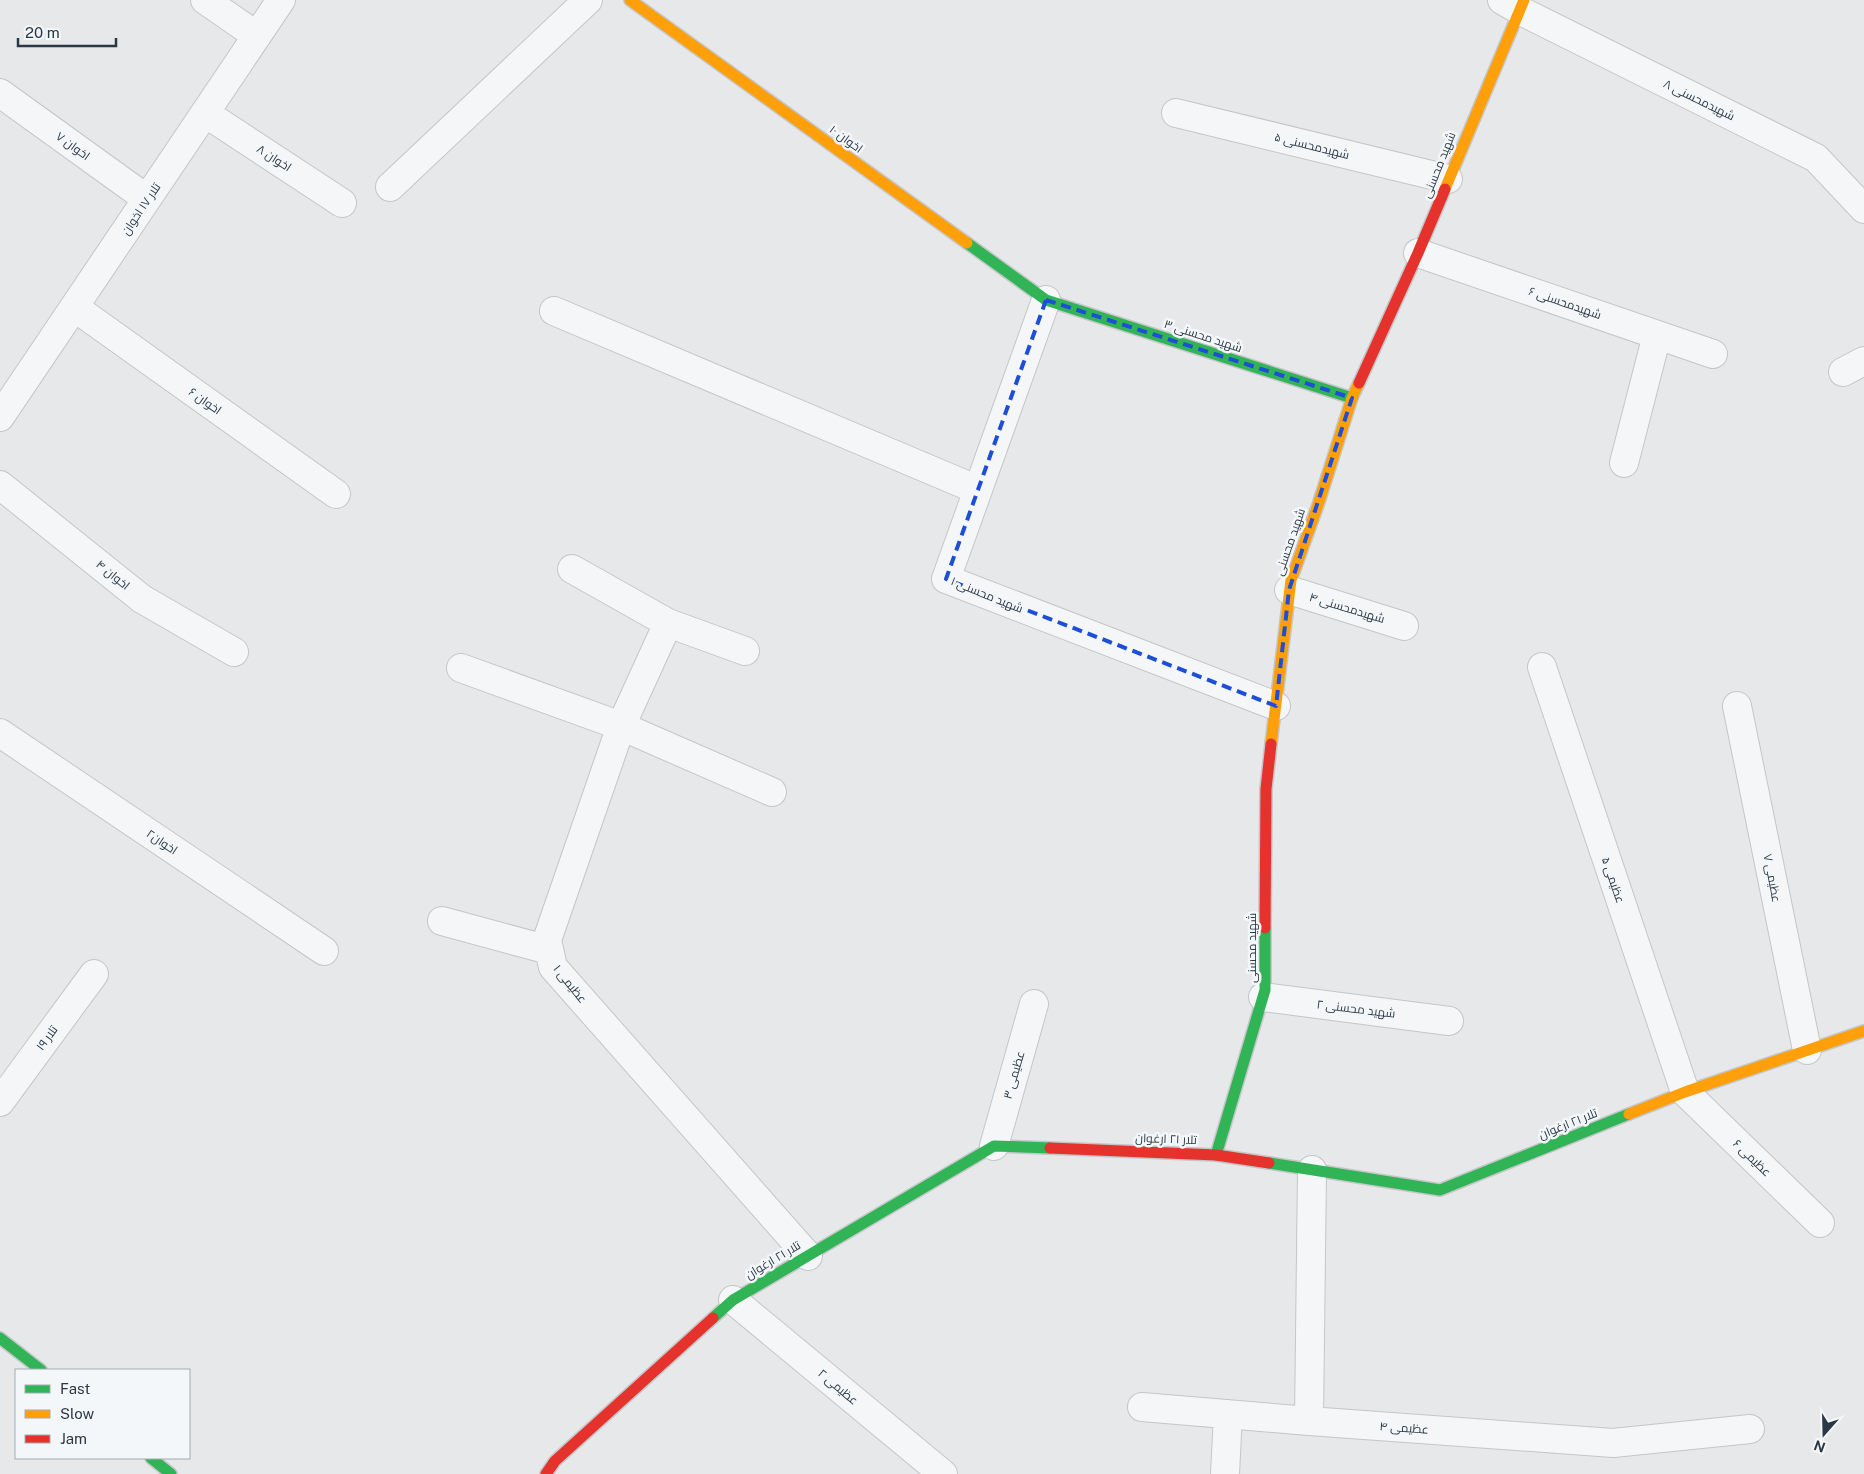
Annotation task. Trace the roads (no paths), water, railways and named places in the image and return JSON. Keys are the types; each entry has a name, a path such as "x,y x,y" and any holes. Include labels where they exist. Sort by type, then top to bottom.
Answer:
{"street":[{"path":"205,0 257,36"},
{"name":"تلار ۱۷ اخوان","path":"4,401 74,307 281,0"},
{"path":"390,187 588,0"},
{"name":"اخوان ۱۰","path":"630,0 1046,300"},
{"name":"شهید محسنی","path":"1216,1155 1265,990 1266,789 1291,580 1318,505 1352,398 1418,252 1515,3"},
{"name":"شهیدمحسنی ۸","path":"1515,3 1816,158 1864,209"},
{"name":"اخوان ۷","path":"0,93 147,199"},
{"name":"اخوان ۸","path":"205,113 342,203"},
{"name":"شهیدمحسنی ۵","path":"1176,113 1448,179"},
{"name":"شهیدمحسنی ۶","path":"1418,252 1713,354"},
{"name":"شهید محسنی ۳","path":"1046,300 1352,398"},
{"name":"شهید محسنی ۱","path":"1046,300 946,579 1276,706"},
{"name":"اخوان ۶","path":"74,307 336,494"},
{"path":"554,311 978,490"},
{"path":"1624,463 1657,334"},
{"name":"اخوان ۴","path":"0,485 142,598 234,652"},
{"path":"572,569 668,623 746,651"},
{"name":"شهیدمحسنی ۴","path":"1289,590 1404,626"},
{"name":"عظیمی ۱","path":"668,623 621,726 547,940 549,950 553,967 808,1256"},
{"name":"عظیمی ۵","path":"1542,667 1685,1092"},
{"path":"461,668 621,726 772,792"},
{"name":"عظیمی ۷","path":"1737,706 1807,1050"},
{"name":"اخوان۲","path":"0,733 324,951"},
{"path":"442,921 549,950"},
{"name":"تلار ۱۹","path":"0,1102 94,974"},
{"name":"شهید محسنی ۲","path":"1263,997 1450,1021"},
{"name":"عظیمی ۳","path":"994,1146 1034,1004"},
{"name":"تلار ۲۱ ارغوان","path":"546,1474 555,1461 733,1300 994,1146 1216,1155 1440,1190 1685,1092 1864,1031"},
{"name":"عظیمی ۶","path":"1685,1092 1820,1223"},
{"path":"1309,1421 1312,1170"},
{"name":"عظیمی ۲","path":"733,1300 943,1474"},
{"path":"0,1338 40,1369"},
{"name":"عظیمی ۴","path":"1142,1407 1613,1443 1750,1429"},
{"path":"1225,1474 1228,1414"},
{"path":"151,1459 171,1474"}]}
